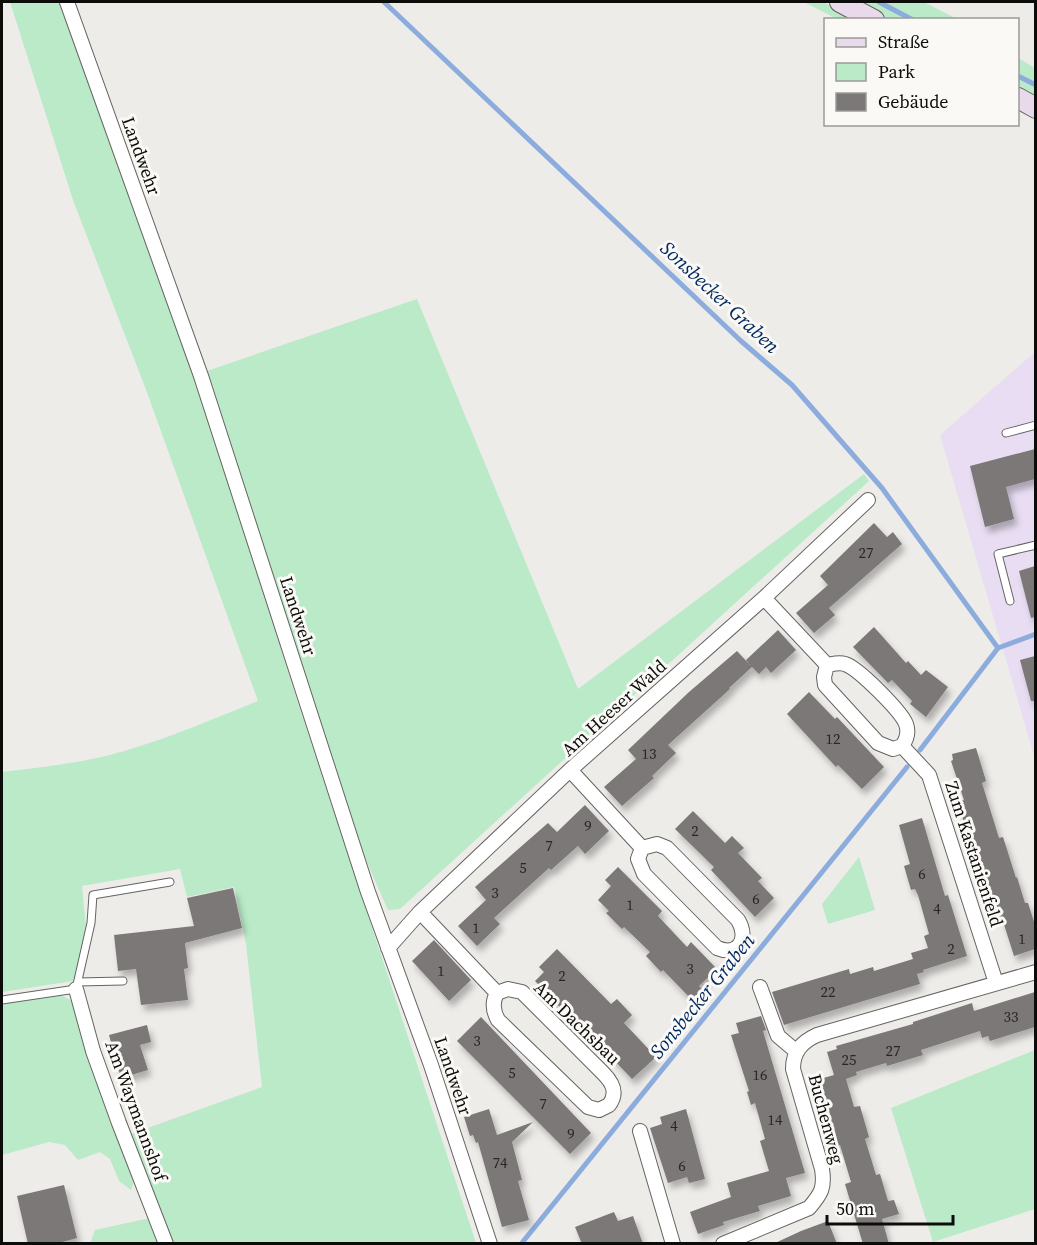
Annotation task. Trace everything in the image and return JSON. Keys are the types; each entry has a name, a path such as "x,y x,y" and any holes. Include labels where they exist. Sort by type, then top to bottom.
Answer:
{"main road":[{"path":"840,2 870,18"},
{"path":"1019,99 1035,108"}],"street":[{"name":"Landwehr","path":"67,2 201,376 388,948 431,1065 490,1244"},
{"name":"Am Heeser Wald","path":"388,948 420,912 570,770 764,598 868,500"},
{"path":"764,598 827,665"},
{"path":"839,663 851,666 862,674 897,712 907,727 907,736 902,746 893,749 878,742 825,685 824,672 827,665 839,663"},
{"name":"Zum Kastanienfeld","path":"902,746 929,775 996,983"},
{"path":"570,770 642,848"},
{"path":"657,844 667,848 738,920 743,932 742,943 739,947 730,950 717,948 644,874 638,860 642,848 657,844"},
{"path":"420,912 497,993"},
{"name":"Buchenweg","path":"723,1244 809,1208 818,1198 824,1184 822,1169 793,1069 796,1052 807,1040 817,1035 1035,972"},
{"name":"Am Waymannshof","path":"77,985 93,1051 166,1244"},
{"name":"Buchenweg","path":"760,987 777,1036 796,1052"},
{"name":"Am Dachsbau","path":"508,989 522,992 610,1080 614,1089 613,1100 609,1105 599,1110 588,1107 498,1020 494,1009 497,993 508,989"},
{"path":"640,1131 673,1244"}],"lane":[{"path":"1006,433 1035,425"},
{"path":"1010,601 998,554 1035,545"},
{"path":"77,985 91,923 93,895 170,882"},
{"path":"2,1000 77,985 123,981"}],"shaded area":[{"path":"1035,352 1035,759 940,435"}],"green space":[{"path":"10,2 63,2 198,381 293,688 476,1243 170,1243 128,1135 262,1087 246,944 234,887 187,897 180,869 82,886 86,926 73,981 2,992 2,772 80,761 125,751 258,701 148,395 73,200"},
{"path":"804,2 823,2 855,18 835,18"},
{"path":"854,2 924,2 955,18 886,18"},
{"path":"1019,59 1035,68 1035,97 1019,88"},
{"path":"417,299 578,689 864,474 869,481 400,909 388,910 358,842 204,372"},
{"path":"859,857 875,910 828,924 822,904"},
{"path":"61,995 74,1002 135,1179 131,1190 119,1181 110,1159 100,1152 78,1160 65,1145 49,1142 2,1155 2,1004"},
{"path":"1035,1050 1035,1209 933,1242 891,1108"},
{"path":"150,1218 159,1244 90,1244 95,1230"}],"building":[{"path":"1035,449 1035,479 1006,487 1014,519 985,527 970,466"},
{"path":"874,523 887,537 893,532 902,544 829,608 835,615 814,633 796,613 828,585 820,576"},
{"path":"1035,566 1035,617 1031,618 1019,571"},
{"path":"874,627 906,663 908,661 921,675 926,670 948,687 926,717 910,704 912,701 892,680 888,683 853,647"},
{"path":"778,630 796,650 771,673 766,667 759,674 752,667 668,745 676,753 652,776 654,778 622,806 604,787 636,759 628,750 689,692 737,651 750,665 746,660"},
{"path":"1035,656 1035,701 1031,701 1020,660"},
{"path":"809,692 835,719 837,717 884,767 862,789 838,765 836,767 787,714"},
{"path":"976,748 986,781 982,783 999,838 1003,837 1025,903 1028,903 1035,925 1035,949 1014,956 1000,912 991,915 958,802 964,800 951,761 953,760 952,754"},
{"path":"585,805 609,831 585,854 578,846 551,870 549,868 494,918 500,924 477,946 458,926 486,900 475,887 548,823 557,832"},
{"path":"693,811 725,843 732,836 744,848 738,853 762,878 758,881 774,898 755,917 711,870 714,867 675,829"},
{"path":"922,818 945,896 948,895 967,956 923,970 924,972 917,974 920,984 784,1025 772,992 849,969 850,974 873,967 874,971 913,959 911,953 928,948 924,936 929,934 918,895 915,889 911,890 904,866 910,864 899,825"},
{"path":"618,867 662,911 658,916 687,947 691,942 717,969 699,986 704,992 694,1002 663,970 661,972 646,956 650,952 606,913 609,911 598,900 611,886 605,880"},
{"path":"233,888 242,928 185,943 188,968 184,969 188,1000 141,1005 136,969 118,971 114,935 194,926 187,898"},
{"path":"434,940 471,980 449,1001 412,961"},
{"path":"557,949 611,1004 617,999 632,1015 624,1023 656,1057 632,1079 593,1038 590,1041 579,1030 581,1029 535,981 544,972 539,967"},
{"path":"1035,992 1035,1027 990,1041 988,1036 982,1038 980,1031 921,1050 923,1055 887,1066 886,1063 856,1072 857,1075 846,1079 854,1107 860,1106 869,1137 865,1139 876,1175 880,1174 888,1201 894,1200 899,1214 882,1219 889,1244 863,1244 845,1184 851,1182 840,1145 836,1146 826,1116 830,1114 820,1079 834,1075 827,1052 837,1049 836,1046 913,1024 913,1022 972,1003 974,1011"},
{"path":"761,1016 766,1030 763,1031 805,1173 786,1178 791,1196 758,1206 760,1211 723,1222 724,1225 698,1234 690,1212 731,1197 727,1183 769,1171 760,1141 765,1139 755,1103 751,1105 747,1092 749,1091 731,1035 739,1033 736,1023"},
{"path":"481,1017 591,1133 570,1154 457,1041"},
{"path":"147,1025 151,1042 140,1045 148,1070 121,1078 109,1035"},
{"path":"489,1109 497,1135 533,1122 512,1142 522,1180 518,1181 529,1220 502,1227 478,1142 476,1143 473,1135 470,1136 464,1117"},
{"path":"686,1109 705,1179 689,1183 687,1177 668,1183 650,1128 662,1124 660,1117"},
{"path":"64,1185 77,1238 55,1244 28,1244 17,1196"},
{"path":"614,1212 618,1221 633,1216 643,1244 582,1244 575,1227"},
{"path":"828,1221 837,1244 773,1244 801,1231"}],"waterway":[{"name":"Sonsbecker Graben","path":"384,2 741,341 792,385 882,488 998,648 920,750"},
{"path":"879,2 909,18"},
{"path":"1019,76 1036,85"},
{"name":"Sonsbecker Graben","path":"998,648 1036,634"},
{"name":"Sonsbecker Graben","path":"521,1244 907,767"}]}
